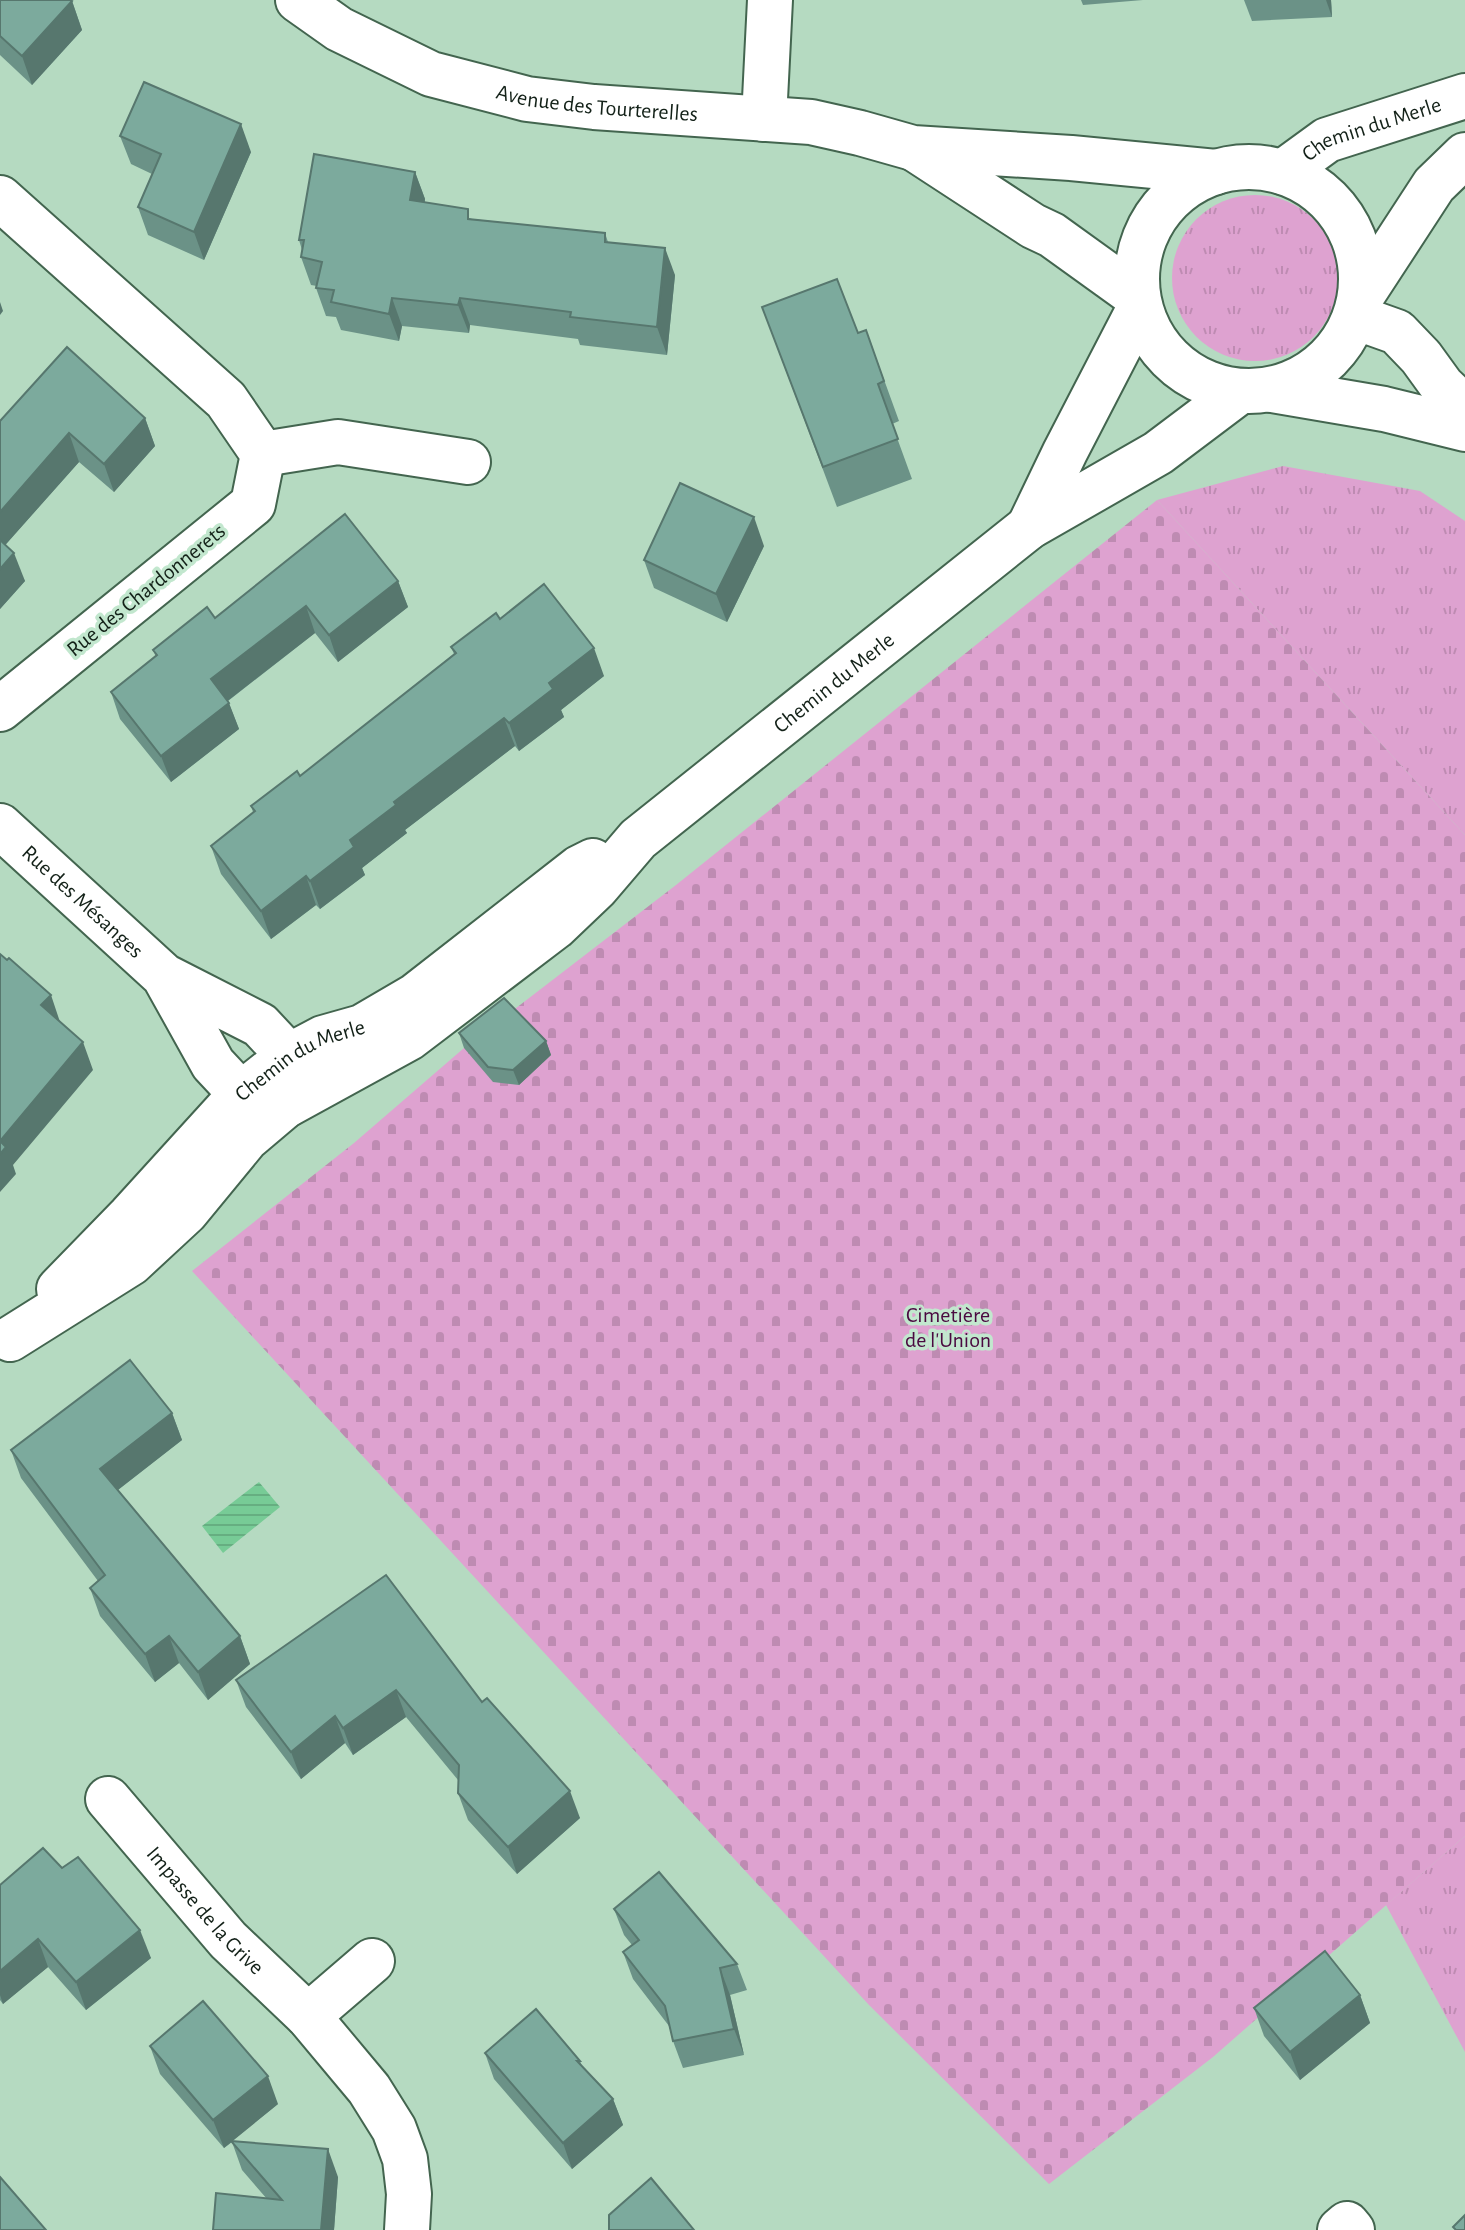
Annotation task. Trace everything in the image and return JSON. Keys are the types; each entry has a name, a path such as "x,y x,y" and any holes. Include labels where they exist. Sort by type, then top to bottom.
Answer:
{"street":[{"name":"Avenue des Tourterelles","path":"298,0 339,29 431,74 527,99 594,107 811,122 913,148 1071,158 1216,172"},
{"path":"764,119 770,0"},
{"name":"Chemin du Merle","path":"1283,172 1327,140 1465,96"},
{"name":"Avenue des Tourterelles","path":"913,148 1033,226 1052,235 1139,302"},
{"path":"1358,307 1434,185 1465,155"},
{"path":"1255,391 1304,378 1331,358 1351,330 1358,307 1361,257 1345,220 1319,191 1283,172 1250,167 1216,172 1180,190 1153,220 1138,257 1139,302 1160,349 1195,378 1255,391 1384,409 1465,429"},
{"path":"0,198 226,400 263,454 338,442 468,462"},
{"name":"Chemin du Merle","path":"1029,527 1139,302"},
{"path":"1358,307 1397,332 1421,357 1442,386 1465,408"},
{"name":"Chemin du Merle","path":"5,1343 131,1263 186,1212 246,1139 285,1106 422,1029 555,927 597,887 638,839 1029,527 1158,453 1255,391"},
{"name":"Rue des Chardonnerets","path":"0,709 253,504 263,454"},
{"name":"Rue des Mésanges","path":"0,826 164,976 260,1025 289,1056"},
{"name":"Chemin du Merle","path":"5,1343 130,1216 241,1094 289,1056 323,1038 362,1027 415,996 579,868 638,839"},
{"name":"Rue des Mésanges","path":"164,976 213,1064 241,1094"},
{"path":"241,1094 285,1106 289,1056"},
{"name":"Impasse de la Grive","path":"108,1799 228,1940 308,2016 369,2089 394,2129 405,2159 409,2194 407,2230"},
{"path":"308,2016 372,1961"},
{"path":"1340,2230 1347,2224 1352,2230"}],"green space":[{"path":"1255,195 1287,202 1313,220 1331,246 1338,278 1331,310 1313,336 1287,354 1255,361 1223,354 1197,336 1179,310 1172,278 1179,246 1197,220 1223,202"},
{"path":"1283,466 1420,491 1465,521 1465,835 1157,500"},
{"name":"Cimetière de l'Union","path":"1157,500 1465,835 1465,1836 1213,2057 1049,2184 869,2005 192,1271 354,1143 464,1048 676,885"},
{"path":"1465,1836 1465,2052 1386,1905"}],"shaded area":[{"path":"259,1482 280,1507 223,1553 202,1526"}],"building":[{"path":"0,0 72,1 22,56 0,36"},
{"path":"144,82 241,124 194,232 138,207 161,154 120,136"},
{"path":"314,154 415,172 410,200 468,209 468,219 605,233 605,242 665,248 657,327 570,317 571,312 460,298 458,305 392,298 389,314 331,302 334,290 316,288 322,262 301,257 304,240 299,240"},
{"path":"837,279 858,333 866,330 884,381 878,384 898,439 823,467 762,307"},
{"path":"67,347 145,418 104,464 69,433 0,512 0,421"},
{"path":"680,483 754,517 716,594 644,560"},
{"path":"345,514 398,581 329,635 306,606 211,679 229,703 161,756 111,692 157,655 153,650 207,607 215,618"},
{"path":"0,540 14,553 0,569"},
{"path":"544,584 594,648 549,683 553,689 509,723 504,718 394,802 396,805 350,840 354,847 310,881 306,876 261,911 211,846 255,811 251,806 297,771 300,776 456,653 451,647 496,613 500,619"},
{"path":"0,954 7,960 9,958 51,995 41,1005 83,1042 0,1141"},
{"path":"504,998 546,1041 513,1070 488,1067 459,1033"},
{"path":"130,1360 172,1413 100,1469 240,1636 198,1672 169,1636 145,1654 90,1588 105,1575 11,1450"},
{"path":"386,1575 482,1702 487,1698 570,1791 508,1847 458,1793 459,1765 396,1690 343,1728 335,1716 291,1752 236,1680"},
{"path":"43,1848 62,1868 78,1857 140,1930 76,1982 38,1939 0,1971 0,1885"},
{"path":"659,1872 737,1964 720,1968 734,2029 673,2041 665,2006 623,1952 639,1940 614,1909"},
{"path":"1325,1951 1360,1995 1290,2052 1254,2008"},
{"path":"203,2001 268,2076 213,2120 150,2046"},
{"path":"536,2009 580,2061 577,2061 613,2099 563,2143 485,2053"},
{"path":"231,2141 328,2149 321,2230 213,2230 216,2193 282,2200"},
{"path":"0,2177 46,2230 0,2230"},
{"path":"651,2178 694,2230 609,2230 609,2215"},
{"path":"1465,2215 1465,2230 1456,2230 1453,2227"}]}
